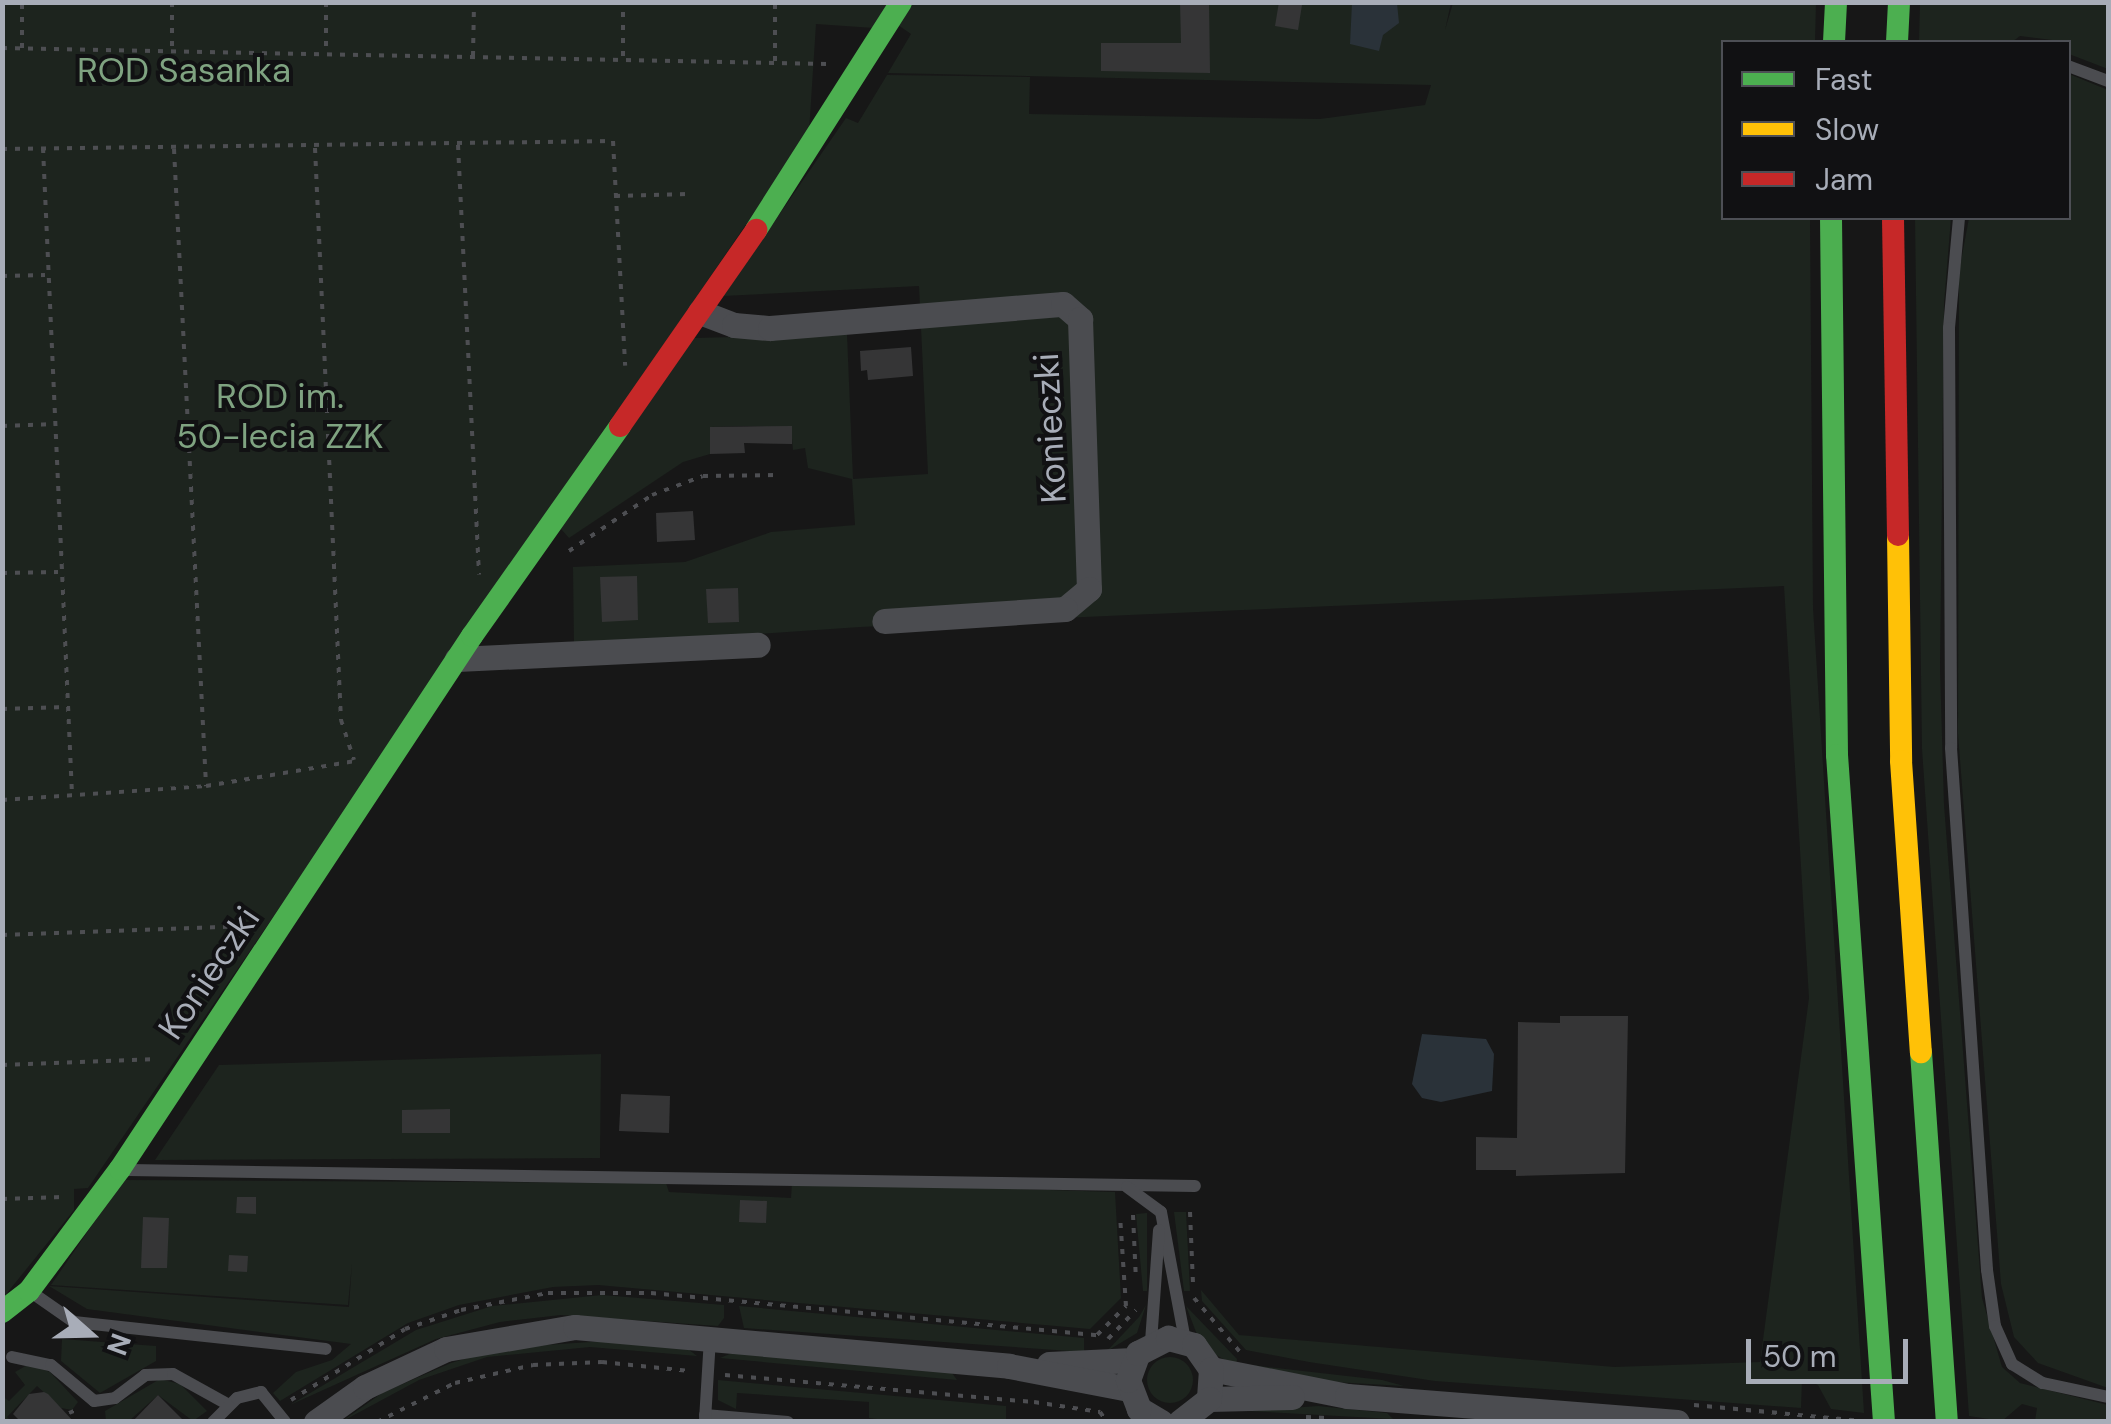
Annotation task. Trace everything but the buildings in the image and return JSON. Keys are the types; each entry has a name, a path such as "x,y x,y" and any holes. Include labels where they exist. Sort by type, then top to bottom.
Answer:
{"main road":[{"name":"Konieczki","path":"2,1312 30,1291 120,1170 458,659 812,151 902,2"},
{"path":"1834,40 1836,2"},
{"path":"1897,40 1899,2"},
{"path":"1831,220 1837,754 1884,1422"},
{"path":"1893,220 1901,761 1947,1422"}],"street":[{"name":"Konieczki","path":"700,312 734,326 770,328 1063,304 1080,319 1089,590 1065,609 884,621"},
{"path":"458,659 758,645"},
{"path":"316,1422 402,1368 491,1337 575,1327 1009,1366 1103,1361 1185,1340 1211,1370 1347,1396"},
{"path":"1120,1398 1142,1351"},
{"path":"1009,1366 1120,1398 1172,1421 1208,1399 1347,1396 1677,1422"},
{"path":"1208,1399 1211,1370"}],"lane":[{"path":"2071,67 2108,81"},
{"path":"1959,220 1948,328 1951,748 1994,1326 2012,1364 2043,1383 2108,1396"},
{"path":"120,1170 840,1176 1196,1186"},
{"path":"1127,1186 1160,1212 1185,1340"},
{"path":"1142,1351 1160,1212"},
{"path":"30,1291 48,1310 74,1322 326,1349"},
{"path":"710,1338 705,1418 788,1422"},
{"path":"12,1357 50,1365 94,1400 115,1398 145,1374 172,1374 229,1405"},
{"path":"213,1422 229,1405 261,1392 280,1416"}],"path":[{"path":"22,2 22,48"},
{"path":"172,2 172,54"},
{"path":"326,2 326,54"},
{"path":"474,2 474,56"},
{"path":"623,2 623,56"},
{"path":"775,2 775,61"},
{"path":"2,48 172,54 623,56 813,63"},
{"path":"2,149 612,142 626,383"},
{"path":"458,145 480,592"},
{"path":"44,148 45,275 56,424 72,794"},
{"path":"314,148 341,720 355,761 363,767"},
{"path":"174,149 206,786"},
{"path":"615,196 688,194"},
{"path":"2,276 45,275"},
{"path":"2,426 56,424"},
{"path":"535,547 567,552 652,495 703,476 776,475"},
{"path":"2,573 60,572"},
{"path":"2,709 66,707"},
{"path":"2,800 206,786 355,761 363,753"},
{"path":"2,935 260,925"},
{"path":"2,1065 172,1059"},
{"path":"2,1199 74,1198"},
{"path":"1190,1212 1194,1298 1245,1357"},
{"path":"1103,1361 1106,1342 1136,1310 1133,1214"},
{"path":"280,1416 405,1329 461,1310 548,1293 651,1293 1097,1334 1126,1306 1120,1216"},
{"path":"377,1422 455,1383 533,1364 602,1362 1034,1402 1100,1412 1107,1422"},
{"path":"1052,1394 1120,1398"},
{"path":"1799,1414 1868,1422"}],"green space":[{"name":"ROD im. 50-lecia ZZK","path":"3,3 888,3 874,28 816,24 809,132 88,1188 74,1189 74,1210 3,1298"},
{"path":"911,3 1451,3 1445,30 1453,3 1816,3 1815,40 1721,40 1721,220 1810,220 1813,608 1864,1413 1831,1409 1818,1385 1802,1379 1801,1408 1435,1381 1309,1362 1246,1350 1202,1301 1201,1290 1239,1335 1614,1367 1760,1362 1809,998 1784,586 860,627 574,647 573,567 685,562 771,532 855,525 852,479 808,468 805,448 793,450 791,427 744,426 711,427 710,454 683,462 569,538 561,529 694,338 847,334 853,479 928,474 919,286 723,296 846,118 858,123 887,75 1030,77 1029,114 1320,119 1425,105 1431,85 888,73 911,34 898,25"},
{"path":"1920,3 2108,3 2108,69 2071,55 2071,40 2020,36 2015,40 1919,40"},
{"path":"2071,75 2108,90 2108,1388 2038,1363 2014,1337 2001,1284 1958,734 1959,272 1969,220 2071,220"},
{"path":"1915,220 1951,220 1944,304 1940,668 1944,805 1982,1298 2002,1367 2020,1383 2108,1405 2108,1421 2035,1421 2037,1408 2022,1404 2002,1421 1969,1416 1922,749"},
{"path":"601,1054 600,1158 155,1160 219,1065"},
{"path":"123,1180 666,1183 669,1192 791,1198 792,1182 1115,1192 1121,1298 1090,1329 598,1285 553,1287 459,1305 408,1323 280,1401 273,1393 296,1372 332,1360 351,1344 87,1309 49,1286 349,1307 352,1263 348,1305 51,1285"},
{"path":"1174,1212 1186,1212 1190,1291 1184,1291"},
{"path":"1147,1213 1147,1291 1143,1291 1136,1214"},
{"path":"602,1295 724,1305 724,1318 718,1326 561,1315 500,1322 436,1339 290,1405 416,1330 492,1306"},
{"path":"1146,1305 1137,1333 1107,1351 1139,1317"},
{"path":"739,1306 1084,1338 1084,1352 744,1328"},
{"path":"1186,1306 1237,1359 1236,1366 1216,1355 1196,1332"},
{"path":"62,1339 156,1346 156,1361 100,1393 61,1361"},
{"path":"605,1341 688,1349 697,1356 590,1347 487,1357 419,1380 341,1422 382,1393 451,1363 500,1348"},
{"path":"732,1353 952,1373 957,1380 720,1358"},
{"path":"1170,1357 1187,1363 1193,1380 1187,1397 1170,1403 1153,1397 1147,1380 1153,1363"},
{"path":"29,1364 50,1372 78,1402 72,1410 61,1408 37,1386 7,1417 11,1421 3,1421 2,1396 9,1401 25,1385 15,1372"},
{"path":"1251,1365 1382,1380 1404,1386 1333,1382"},
{"path":"160,1379 180,1384 207,1411 193,1421 158,1395 129,1421 106,1421 105,1411"},
{"path":"718,1380 1006,1406 1006,1421 893,1421 869,1418 869,1402 737,1393 736,1409 718,1400"},
{"path":"1318,1406 1387,1413 1393,1419 1247,1411"}],"shaded area":[{"path":"1352,3 1397,3 1399,23 1383,35 1379,51 1350,44"},
{"path":"1422,1034 1486,1039 1494,1054 1492,1091 1441,1102 1422,1098 1412,1084"}],"traffic: fast":[{"path":"756,230 901,2"},
{"path":"1834,40 1836,2"},
{"path":"1897,40 1899,2"},
{"path":"1831,220 1837,755 1884,1422"},
{"path":"2,1312 29,1291 120,1169 472,636 620,426"},
{"path":"1921,1052 1947,1422"}],"traffic: slow":[{"path":"1898,535 1901,761 1921,1052"}],"traffic: jam":[{"path":"1893,220 1898,535"},
{"path":"620,426 756,230"}],"park label":[{"name":"ROD Sasanka","path":"184,70"}]}
